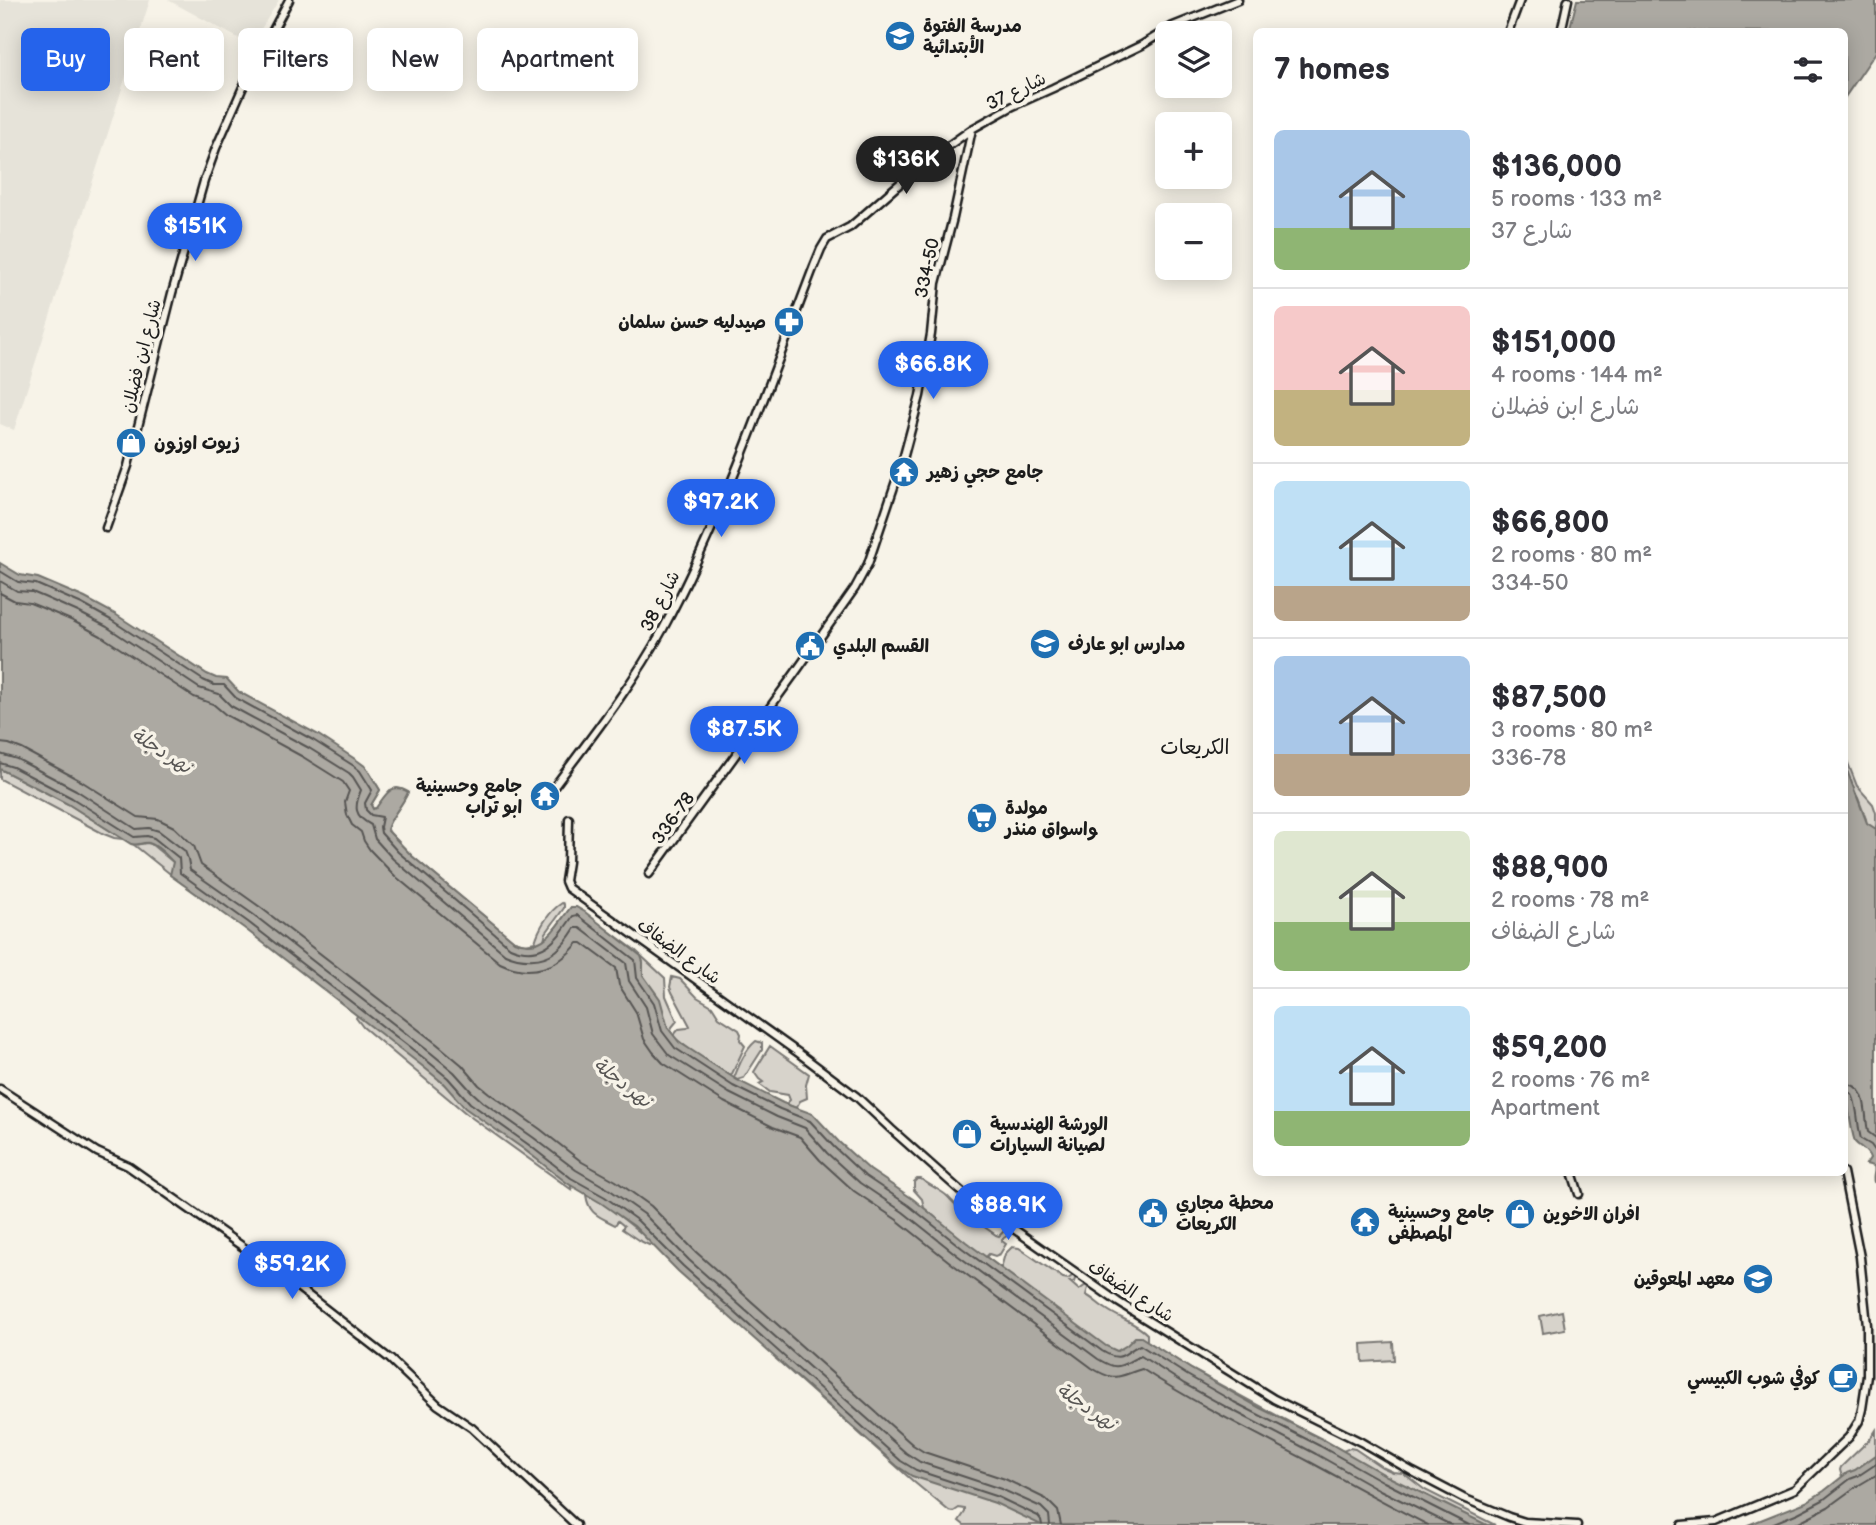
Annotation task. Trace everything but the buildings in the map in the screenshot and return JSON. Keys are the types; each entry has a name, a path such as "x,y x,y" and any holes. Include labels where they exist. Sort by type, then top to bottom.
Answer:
{"street":[{"name":"شارع ابن فضلان","path":"106,528 128,466 204,181 243,87 289,0"},
{"name":"شارع 37","path":"827,240 850,227 920,166 972,129 1013,106 1142,45 1172,26 1238,0"},
{"path":"1510,28 1520,0"},
{"path":"1562,28 1568,0"},
{"name":"334-50","path":"817,643 868,564 902,463 927,365 936,283 972,129"},
{"name":"شارع 38","path":"545,799 662,631 733,480 814,265 827,240"},
{"name":"336-78","path":"649,874 817,643"},
{"name":"شارع الضفاف","path":"569,819 565,881 568,888 847,1089 964,1194 1110,1297 1267,1395 1361,1442 1463,1498 1525,1522 1577,1525"},
{"path":"0,1089 97,1152 128,1166 273,1268 390,1359 438,1405 472,1428 576,1525"},
{"path":"1573,1176 1579,1194"},
{"path":"1682,1525 1716,1522 1796,1489 1849,1437 1859,1421 1867,1376 1866,1308 1859,1249 1844,1176"}],"shaded area":[{"path":"0,0 150,0 141,28 124,28 124,82 14,430 0,424"},
{"path":"168,0 279,0 262,28 238,28 238,38"},
{"path":"1848,763 1857,786 1873,804 1876,813 1876,838 1868,833 1858,798 1848,782"},
{"path":"366,767 380,790 371,805 373,809 390,790 397,788 408,792 387,828 390,833 412,856 514,941 525,944 535,942 545,920 562,903 564,908 544,939 548,938 571,907 576,907 635,950 665,978 666,996 677,1021 672,1027 673,1036 679,1029 690,1026 670,987 672,977 680,979 697,997 712,1006 719,1017 739,1030 740,1040 745,1046 731,1076 674,1037 554,974 342,811"},
{"path":"0,769 68,804 123,839 104,834 0,779"},
{"path":"147,843 174,863 184,885 134,845"},
{"path":"358,1014 439,1077 439,1080 530,1154 570,1183 572,1190 468,1115 363,1027 356,1018"},
{"path":"756,1041 762,1043 762,1050 744,1078 737,1080 734,1078 740,1063"},
{"path":"770,1046 809,1074 807,1098 800,1101 796,1108 786,1104 790,1100 788,1095 770,1092 759,1084 763,1082 754,1072"},
{"path":"917,1179 942,1192 963,1210 971,1213 976,1206 979,1209 973,1219 996,1235 999,1236 1006,1229 1012,1233 1002,1239 1006,1244 1000,1254 989,1254 986,1257 1001,1268 1005,1254 1012,1247 1019,1248 1063,1278 1068,1279 1075,1274 1074,1282 1070,1282 1079,1290 1086,1285 1086,1295 1138,1326 1147,1334 1147,1341 1191,1369 1343,1451 1355,1449 1382,1467 1403,1473 1425,1490 1495,1525 1473,1525 1134,1368 979,1257 924,1208 922,1199 914,1190 914,1182"},
{"path":"586,1195 597,1198 652,1243 649,1245 638,1240 622,1229 624,1226 618,1221 615,1225 596,1214"},
{"path":"1562,1311 1565,1329 1543,1333 1540,1316"},
{"path":"1393,1342 1394,1360 1363,1362 1362,1344"},
{"path":"782,1353 1058,1525 964,1525 959,1521 965,1509 949,1511 914,1482 776,1359"},
{"path":"1876,1430 1876,1464 1842,1477 1841,1467"}],"water":[{"path":"1577,0 1876,0 1876,52 1848,93 1848,28 1570,28"},
{"name":"نهر دجلة","path":"0,563 20,575 38,578 115,614 207,674 227,679 239,692 317,734 358,761 366,767 380,790 371,805 373,809 393,789 408,792 387,830 412,856 514,941 534,944 554,930 571,907 585,912 641,956 643,975 660,999 668,1028 679,1042 737,1080 783,1103 813,1114 870,1170 913,1199 1106,1346 1117,1351 1135,1337 1141,1337 1260,1408 1387,1476 1487,1525 1041,1525 995,1503 912,1476 897,1466 678,1271 634,1226 567,1183 465,1108 443,1083 421,1065 244,928 170,875 173,862 159,848 149,843 131,844 68,804 0,769"},
{"path":"1848,773 1867,823 1876,829 1876,1183 1874,1166 1866,1164 1869,1155 1855,1142 1848,1107"},
{"path":"1876,1455 1876,1525 1748,1525 1806,1502"}],"place":[{"name":"مدرسة الفتوة الأبتدائية","path":"900,36"},
{"name":"صيدليه حسن سلمان","path":"789,322"},
{"name":"زيوت اوزون","path":"131,443"},
{"name":"جامع حجي زهير","path":"904,472"},
{"name":"مدارس ابو عارف","path":"1045,644"},
{"name":"القسم البلدي","path":"810,646"},
{"name":"جامع وحسينية ابو تراب","path":"545,796"},
{"name":"مولدة واسواق منذر","path":"982,818"},
{"name":"الورشة الهندسية لصيانة السيارات","path":"967,1134"},
{"name":"محطة مجاري الكريعات","path":"1153,1213"},
{"name":"افران الاخوين","path":"1520,1214"},
{"name":"جامع وحسينية المصطفى","path":"1365,1222"},
{"name":"معهد المعوقين","path":"1758,1279"},
{"name":"كوفي شوب الكبيسي","path":"1843,1378"}],"district":[{"name":"الكريعات","path":"1195,747"}]}
